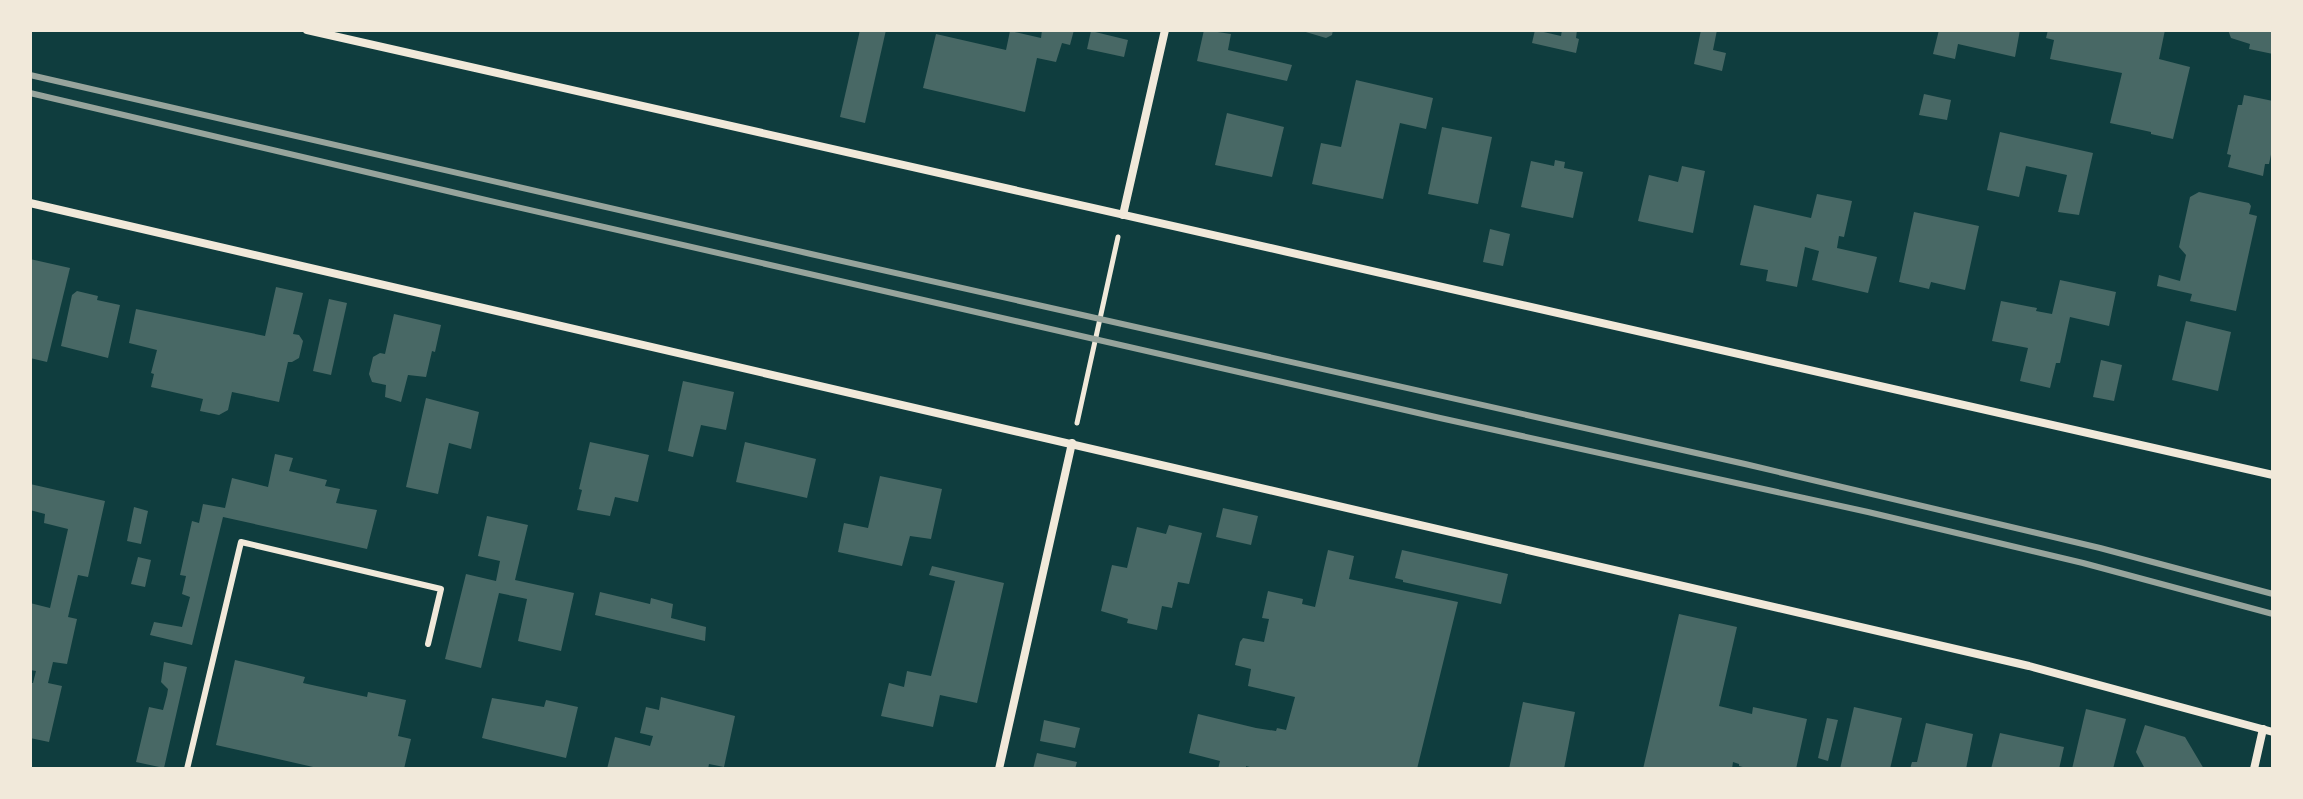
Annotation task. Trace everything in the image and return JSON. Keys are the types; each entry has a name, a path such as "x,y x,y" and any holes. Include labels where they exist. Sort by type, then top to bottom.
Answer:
{"street":[{"path":"307,30 1745,353 2273,475"},
{"path":"1123,215 1165,30"},
{"path":"30,203 2029,666 2273,732"},
{"path":"999,769 1072,443"},
{"path":"2254,769 2263,729"}],"lane":[{"path":"187,769 241,542 441,589 428,644"}],"path":[{"path":"1081,405 1123,215"}],"building":[{"path":"860,30 886,30 865,123 840,117"},
{"path":"1042,30 1074,30 1070,45 1062,43 1056,62 1037,58 1025,112 923,88 936,34 1006,50 1010,31 1041,38"},
{"path":"1204,30 1231,34 1228,50 1292,65 1287,81 1197,61"},
{"path":"1299,30 1333,30 1332,35 1326,38"},
{"path":"1535,30 1561,36 1562,30 1577,30 1576,53 1532,43"},
{"path":"1701,30 1717,30 1713,50 1726,53 1722,71 1694,64"},
{"path":"1939,30 2020,30 2015,57 1958,44 1955,59 1933,54"},
{"path":"2048,30 2165,30 2159,59 2190,67 2173,139 2110,123 2122,73 2050,59 2054,40 2046,38"},
{"path":"2228,30 2273,30 2273,54 2249,49 2250,44 2231,38"},
{"path":"1091,31 1128,40 1124,57 1087,49"},
{"path":"1356,80 1433,98 1426,129 1400,123 1383,199 1312,184 1321,143 1341,147"},
{"path":"1924,94 1951,100 1947,120 1919,115"},
{"path":"2244,95 2273,101 2273,145 2263,176 2228,167 2231,155 2227,154 2238,105 2242,105"},
{"path":"1227,113 1284,127 1272,177 1215,165"},
{"path":"1442,127 1492,137 1478,204 1428,194"},
{"path":"2000,132 2093,153 2079,215 2058,212 2067,175 2026,166 2019,197 1987,190"},
{"path":"1555,160 1565,162 1564,168 1583,172 1573,218 1521,207 1531,161 1554,166"},
{"path":"1682,166 1705,171 1693,233 1638,221 1649,175 1678,182"},
{"path":"2199,192 2249,203 2249,214 2257,216 2236,311 2190,301 2192,294 2157,286 2159,275 2180,281 2186,255 2179,247 2190,197"},
{"path":"1817,194 1852,201 1844,237 1839,236 1837,248 1877,257 1868,293 1812,280 1819,251 1805,247 1797,287 1766,281 1768,270 1740,265 1754,205 1811,218"},
{"path":"1914,212 1979,226 1965,290 1931,282 1929,289 1899,282"},
{"path":"1490,229 1510,234 1503,266 1483,262"},
{"path":"30,259 70,268 47,362 30,358"},
{"path":"2060,280 2116,292 2109,326 2070,317 2060,363 2056,363 2050,388 2020,381 2028,348 1992,341 2001,301 2052,314"},
{"path":"276,287 303,293 293,334 299,335 303,341 299,358 288,362 279,402 232,392 228,410 219,415 200,411 203,399 151,387 157,350 129,343 136,309 265,336"},
{"path":"77,291 120,305 108,358 61,346 72,295"},
{"path":"329,299 347,303 331,375 313,371"},
{"path":"394,314 441,325 426,377 408,375 401,402 385,397 386,385 372,382 369,374 373,357 385,354"},
{"path":"2186,321 2231,332 2218,391 2172,380"},
{"path":"2101,360 2122,365 2114,401 2093,397"},
{"path":"683,381 734,392 726,430 701,425 693,457 668,451"},
{"path":"426,398 479,412 471,449 449,443 438,494 406,487"},
{"path":"590,442 649,455 638,502 615,497 610,516 577,510"},
{"path":"745,442 816,459 807,498 736,482"},
{"path":"275,454 293,458 289,471 327,480 325,486 340,489 336,503 377,510 367,549 223,517 192,645 150,635 154,622 182,627 190,597 182,594 186,576 180,575 192,521 199,523 203,504 225,508 232,478 268,487"},
{"path":"880,476 942,489 931,539 910,536 902,566 838,552 844,523 868,528"},
{"path":"30,484 105,501 88,577 78,575 68,617 77,619 67,664 53,662 48,683 62,686 49,742 30,738 30,683 33,683 36,671 30,670 30,603 50,608 68,529 44,523 45,514 30,510"},
{"path":"134,507 148,511 141,544 127,541"},
{"path":"1223,508 1258,516 1251,545 1216,537"},
{"path":"487,516 528,525 515,580 574,593 561,651 518,641 527,599 499,593 481,668 445,659 466,574 496,581 500,561 478,556"},
{"path":"1169,525 1202,533 1189,584 1178,582 1172,608 1162,606 1157,630 1127,623 1128,619 1101,611 1112,565 1127,568 1137,527 1166,534"},
{"path":"1328,550 1354,556 1349,579 1458,602 1417,769 1257,769 1246,766 1246,769 1218,769 1220,761 1189,753 1198,714 1256,728 1286,730 1295,697 1248,686 1251,669 1235,665 1240,642 1243,638 1264,642 1269,619 1262,618 1268,591 1303,599 1302,604 1315,607"},
{"path":"1402,550 1508,574 1501,604 1395,578"},
{"path":"138,557 151,560 145,587 131,584"},
{"path":"932,566 1004,583 977,703 940,695 933,727 881,716 889,683 904,687 907,671 931,676 955,581 929,575"},
{"path":"600,592 650,604 651,598 673,604 671,618 706,627 705,641 595,615"},
{"path":"1679,614 1737,627 1719,706 1752,714 1753,707 1807,719 1796,769 1750,769 1733,762 1732,769 1643,769"},
{"path":"235,660 305,677 303,683 367,697 368,692 406,700 398,736 411,739 404,769 322,769 216,745"},
{"path":"164,662 187,667 164,768 136,762 149,707 163,710 168,689 161,682"},
{"path":"661,697 735,716 724,767 709,764 708,769 607,769 615,737 650,746 653,736 640,733 646,707 659,710"},
{"path":"492,698 544,707 546,700 578,707 566,758 482,738"},
{"path":"1523,702 1575,712 1564,769 1509,769"},
{"path":"1854,707 1902,718 1890,769 1840,769"},
{"path":"2086,709 2126,719 2113,769 2072,769"},
{"path":"1827,718 1838,720 1828,761 1818,758"},
{"path":"1044,720 1080,728 1075,748 1040,741"},
{"path":"1926,723 1973,734 1966,769 1910,769 1912,762 1917,762"},
{"path":"2145,725 2185,737 2204,769 2145,769 2136,752"},
{"path":"2000,733 2064,747 2059,769 1991,769"},
{"path":"1037,753 1077,762 1075,769 1033,769"}],"railway":[{"path":"30,75 1745,464 2100,548 2273,594"},
{"path":"30,93 1440,418 1868,512 2083,563 2273,614"}]}
